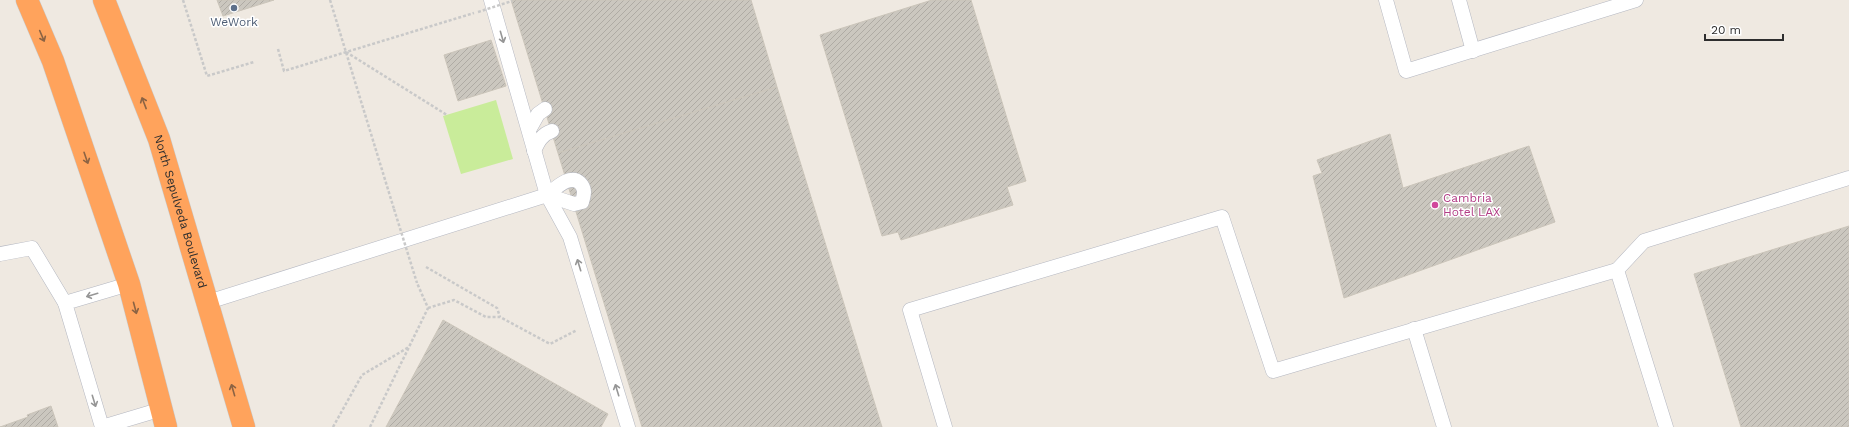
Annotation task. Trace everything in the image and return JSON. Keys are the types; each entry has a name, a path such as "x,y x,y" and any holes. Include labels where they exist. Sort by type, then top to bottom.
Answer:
{"highway":[{"path":"27,0 52,61 129,284 164,418"},
{"name":"North Sepulveda Boulevard","path":"104,0 158,139 208,302 244,427"}],"lane":[{"path":"491,0 547,195 570,236 628,427"},
{"path":"1386,0 1406,71 1636,0"},
{"path":"1459,0 1474,51"},
{"path":"528,130 538,114 545,109"},
{"path":"534,151 546,133 552,131"},
{"path":"945,427 910,310 1222,217 1273,371 1617,270 1644,241 1849,178"},
{"path":"208,302 547,195"},
{"path":"0,254 32,248 65,303 102,427 164,418"},
{"path":"1617,270 1666,427"},
{"path":"65,303 129,284"},
{"path":"1414,330 1444,427"}],"path":[{"path":"183,0 207,76 254,62"},
{"path":"330,0 417,283 428,308"},
{"path":"278,49 284,71 512,1"},
{"path":"346,52 447,115"},
{"path":"426,267 497,308 500,317"},
{"path":"370,427 428,308 454,300 486,317 500,317 550,344 581,328"},
{"path":"333,427 362,375 409,347"}],"green space":[{"path":"496,100 513,159 461,174 443,116"}],"building":[{"name":"WeWork","path":"217,0 274,0 223,16"},
{"path":"511,0 751,0 777,87 558,153"},
{"path":"932,0 971,0 1026,181 1007,187 1013,205 901,240 898,232 882,236 820,35"},
{"path":"491,40 506,86 458,101 444,55"},
{"path":"777,87 882,427 642,427 558,153"},
{"name":"Cambria Hotel LAX","path":"1390,134 1403,188 1529,146 1555,222 1344,298 1313,176 1322,173 1317,160"},
{"path":"1849,226 1849,427 1741,427 1694,274"},
{"path":"443,320 608,414 601,427 386,427"},
{"path":"51,406 58,427 0,427 28,417 27,415"}],"place":[{"name":"WeWork","path":"234,8"},
{"name":"Cambria Hotel LAX","path":"1435,205"}]}
